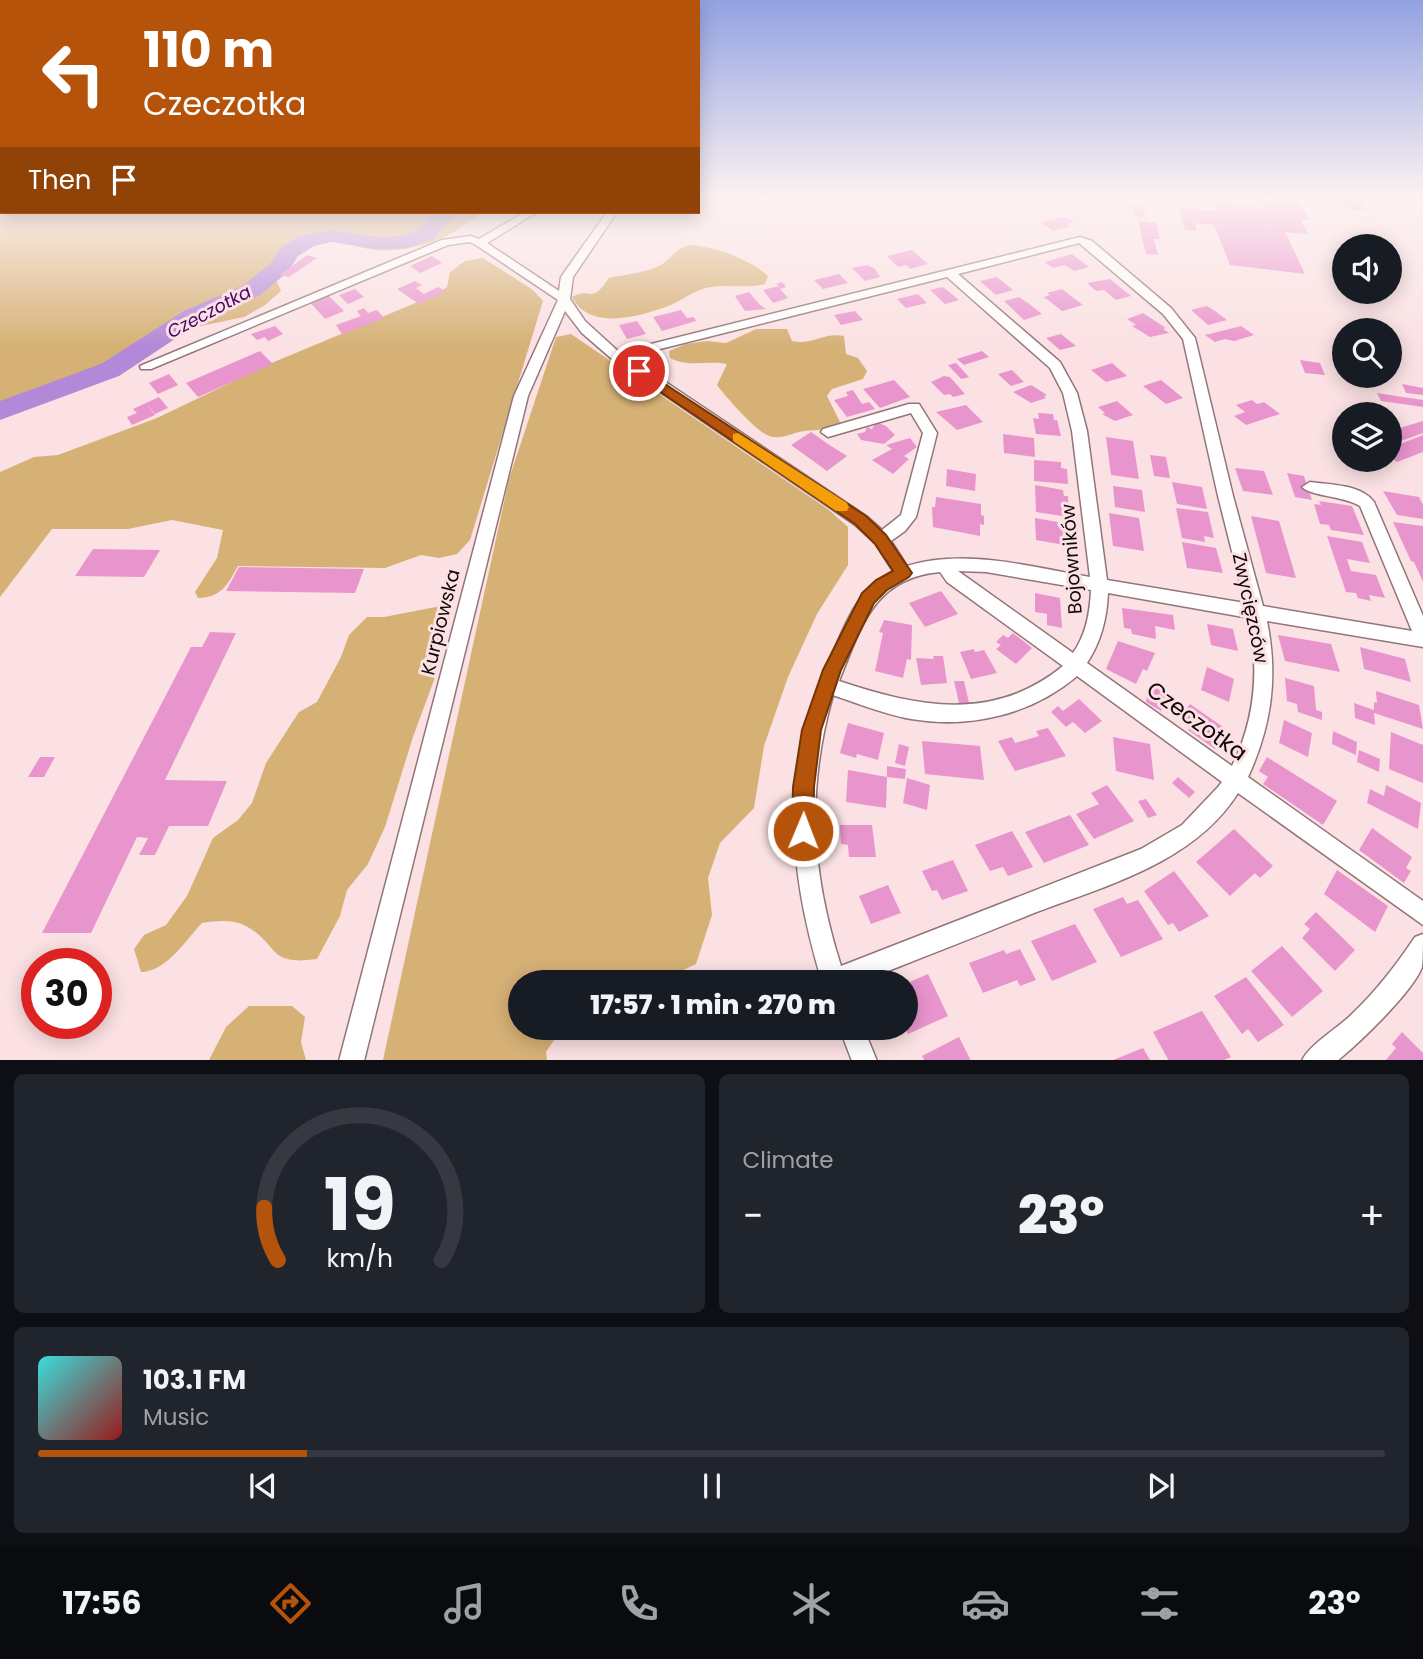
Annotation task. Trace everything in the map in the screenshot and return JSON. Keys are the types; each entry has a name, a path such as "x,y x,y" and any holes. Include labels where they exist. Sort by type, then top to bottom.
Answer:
{"street":[{"path":"146,366 433,247"},
{"path":"487,247 564,299 582,329 617,356 860,520 881,539 903,573"},
{"name":"Kurpiowska","path":"351,1060 521,396 564,299 567,276 587,247"},
{"name":"Zwycięzców","path":"950,273 1051,247"},
{"name":"Zwycięzców","path":"862,970 1123,868 1157,852 1189,832 1211,811 1235,779 1254,742 1264,703 1262,647 1189,338 1167,311 1093,247"},
{"path":"617,356 950,273"},
{"name":"Bojowników","path":"827,685 906,709 971,713 1001,708 1038,695 1076,665 1096,628 1097,584 1082,441 1063,376 1055,365 950,273"},
{"path":"828,432 914,407 930,433 908,517 881,539"},
{"path":"1310,488 1350,493 1366,502 1423,638"},
{"path":"830,970 817,928 803,831 809,745 816,714 827,685 868,598 881,585 903,573 944,565 986,566 1423,638"},
{"name":"Czeczotka","path":"944,565 953,577 1423,915"},
{"path":"1314,1060 1338,1043 1379,1002 1423,945"},
{"path":"857,1040 865,1060"}],"shaded area":[{"path":"0,247 308,247 276,280 281,291 265,305 244,317 177,331 105,379 0,417"},
{"path":"363,247 411,247 389,250"},
{"path":"705,247 720,251 741,259 768,276 765,284 706,288 671,305 631,317 603,318 591,315 580,308 572,297 598,291 609,278 655,268 680,249"},
{"path":"483,258 533,290 543,301 470,540 457,554 439,558 421,555 385,568 238,566 218,593 198,598 195,592 217,558 223,530 172,520 128,529 52,529 0,597 0,472 34,457 58,455 157,418 274,362 437,294 447,287 450,272 465,261"},
{"path":"756,329 787,329 792,341 799,342 844,336 846,354 858,358 867,371 863,379 832,389 827,396 840,422 823,430 772,437 748,420 717,385 727,364 684,363 670,358 669,351 686,344 707,341 726,343"},
{"path":"571,334 829,510 848,527 848,565 817,614 788,677 764,746 754,808 720,843 708,878 712,915 696,964 683,970 508,970 508,1040 554,1040 546,1052 547,1060 383,1060 509,479 556,337"},
{"path":"441,606 450,616 434,680 385,827 368,864 347,890 340,916 317,959 281,957 246,926 218,921 202,923 167,961 150,971 141,972 134,949 144,935 166,925 187,896 213,838 238,820 252,803 266,763 299,712 317,702 341,657 349,635 367,617 384,617"},
{"path":"249,1006 292,1006 305,1017 301,1042 306,1060 209,1060 226,1027"}],"building":[{"path":"1144,247 1156,247 1158,255 1146,254"},
{"path":"1223,247 1292,247 1305,274 1230,265"},
{"path":"912,250 928,264 910,269 906,265 898,267 887,256"},
{"path":"1072,254 1089,267 1074,271 1065,265 1053,268 1045,262"},
{"path":"307,255 317,258 289,277 280,275"},
{"path":"432,256 442,263 420,273 410,266"},
{"path":"867,265 874,268 880,277 865,281 852,268"},
{"path":"839,274 848,283 823,289 814,280"},
{"path":"997,277 1013,290 996,295 980,281"},
{"path":"1110,279 1131,296 1116,300 1104,290 1096,291 1087,283"},
{"path":"415,281 422,285 416,288 424,294 438,287 446,291 419,304 397,289"},
{"path":"782,282 786,287 780,289 788,298 773,303 763,290 779,286 776,284"},
{"path":"943,287 959,300 945,304 930,290"},
{"path":"355,289 364,297 348,304 339,295"},
{"path":"1062,289 1083,305 1062,311 1044,297 1050,295 1047,293"},
{"path":"749,292 766,309 745,311 735,296"},
{"path":"327,294 344,311 325,319 309,301"},
{"path":"918,294 927,303 906,308 897,299"},
{"path":"1019,297 1042,314 1024,320 1004,301"},
{"path":"1207,306 1227,320 1208,325 1191,310"},
{"path":"364,308 368,313 377,310 384,318 342,334 336,325 361,316 357,311"},
{"path":"681,310 687,318 694,317 696,321 662,331 653,317"},
{"path":"855,311 863,320 841,325 834,315"},
{"path":"1143,313 1166,328 1163,329 1169,333 1150,337 1132,326 1136,325 1127,319"},
{"path":"637,321 646,334 627,339 619,325"},
{"path":"275,326 283,334 268,341 265,337 257,340 251,334"},
{"path":"1241,326 1254,335 1234,341 1225,339 1215,342 1205,335"},
{"path":"1061,334 1076,346 1060,350 1046,338"},
{"path":"260,351 273,364 198,397 186,383"},
{"path":"982,351 989,357 964,365 957,359"},
{"path":"1300,360 1320,363 1325,375 1305,373"},
{"path":"956,363 969,377 961,379 948,365"},
{"path":"1112,363 1127,376 1106,382 1091,370"},
{"path":"1012,370 1024,382 1011,386 998,374"},
{"path":"169,374 178,385 158,394 149,383"},
{"path":"944,376 950,377 965,394 953,397 950,394 944,395 931,382"},
{"path":"894,380 910,397 880,408 863,389"},
{"path":"1161,380 1183,398 1166,404 1143,386"},
{"path":"1402,384 1423,388 1423,395 1406,393"},
{"path":"1031,385 1047,395 1044,396 1046,398 1031,403 1013,392"},
{"path":"853,390 862,404 869,402 875,409 847,417 834,400 848,396 846,392"},
{"path":"1377,393 1423,400 1423,407 1402,402 1381,401"},
{"path":"159,397 168,408 155,414 146,403"},
{"path":"1252,400 1257,404 1264,402 1280,414 1246,425 1234,416 1245,412 1236,405"},
{"path":"1117,401 1133,415 1115,421 1102,414 1105,413 1098,407"},
{"path":"146,403 155,415 132,425 127,417 137,413 133,409"},
{"path":"966,405 983,422 957,430 936,412"},
{"path":"1038,413 1053,414 1061,436 1036,434 1033,418 1039,419"},
{"path":"1423,421 1423,433 1402,441 1402,427"},
{"path":"876,422 886,426 895,435 884,444 861,440 857,434 865,432 867,427 872,429"},
{"path":"811,432 847,456 827,471 791,445"},
{"path":"1003,434 1034,438 1035,457 1004,453"},
{"path":"1423,435 1423,452 1402,460 1402,443"},
{"path":"1106,437 1133,441 1139,479 1111,475"},
{"path":"910,438 917,447 904,456 909,459 893,474 872,460 892,449 886,445"},
{"path":"1150,455 1166,457 1170,478 1154,476"},
{"path":"1034,460 1061,462 1061,468 1067,469 1068,484 1034,481"},
{"path":"1235,468 1264,471 1273,495 1243,491"},
{"path":"947,469 976,474 975,491 946,486"},
{"path":"1287,473 1304,476 1312,500 1295,497"},
{"path":"1172,482 1202,487 1207,509 1177,504"},
{"path":"1035,485 1063,490 1064,496 1068,496 1069,517 1036,512"},
{"path":"1113,486 1142,490 1145,512 1115,507"},
{"path":"1383,491 1419,497 1423,505 1423,519 1397,515"},
{"path":"936,497 981,504 984,525 980,524 980,536 933,527 932,507 935,507"},
{"path":"1319,501 1352,506 1364,535 1331,530 1329,525 1320,524 1314,504 1321,505"},
{"path":"1176,508 1208,512 1214,538 1204,536 1205,542 1182,538"},
{"path":"1109,513 1139,518 1144,551 1113,546"},
{"path":"1251,516 1279,521 1296,578 1266,573"},
{"path":"1035,518 1069,524 1070,546 1036,540"},
{"path":"1393,522 1423,526 1423,582 1414,562 1411,561"},
{"path":"1327,536 1362,542 1370,563 1347,559 1351,571 1376,575 1385,598 1369,595 1371,601 1358,598 1356,593 1346,592"},
{"path":"1182,542 1216,548 1223,573 1187,568"},
{"path":"93,549 160,550 144,577 75,576"},
{"path":"239,567 364,569 355,593 226,591"},
{"path":"941,591 958,614 925,627 909,603"},
{"path":"1035,593 1060,598 1062,628 1047,625 1047,614 1035,612"},
{"path":"1122,608 1173,615 1175,630 1155,626 1156,639 1132,634 1131,629 1124,628"},
{"path":"884,620 912,625 911,660 907,659 903,678 875,671 883,633 879,632"},
{"path":"1207,624 1233,629 1238,651 1211,645"},
{"path":"210,632 236,633 165,780 227,781 208,826 169,826 155,855 139,855 148,838 137,837 91,933 42,933 191,647 202,647"},
{"path":"1013,633 1032,648 1016,664 996,649 1001,645 996,642 1003,635 1008,638"},
{"path":"1278,635 1331,644 1340,672 1285,661"},
{"path":"1118,641 1155,653 1147,671 1143,669 1136,684 1106,669"},
{"path":"1360,647 1405,659 1411,682 1364,669"},
{"path":"974,649 975,652 984,650 997,673 971,679 960,652"},
{"path":"933,656 943,656 947,683 921,685 916,658 934,659"},
{"path":"1207,667 1234,679 1229,702 1201,690"},
{"path":"1285,678 1314,686 1316,710 1322,712 1322,720 1298,712 1297,704 1287,701"},
{"path":"954,681 964,681 969,703 959,703"},
{"path":"1149,684 1170,695 1161,711 1146,702"},
{"path":"1376,691 1419,705 1423,729 1374,713 1375,725 1355,718 1354,703 1374,710 1374,702 1377,703"},
{"path":"1079,699 1102,721 1085,733 1073,722 1066,727 1051,712 1058,706 1063,711"},
{"path":"1190,704 1226,729 1215,749 1188,730 1194,723 1181,715"},
{"path":"1284,720 1312,733 1308,757 1279,743"},
{"path":"848,723 884,733 878,760 840,753"},
{"path":"1048,728 1066,756 1015,771 998,741 1012,737 1015,743 1039,736 1036,731"},
{"path":"1333,731 1357,742 1356,755 1332,744"},
{"path":"1391,732 1423,745 1423,783 1389,769"},
{"path":"1113,737 1150,744 1154,780 1116,771"},
{"path":"922,741 980,746 984,780 925,774"},
{"path":"899,744 909,747 905,766 895,763"},
{"path":"1359,750 1380,759 1379,772 1357,762"},
{"path":"40,757 55,757 44,777 28,777"},
{"path":"1267,757 1337,801 1323,825 1263,784 1268,777 1259,771"},
{"path":"887,766 906,769 905,779 887,777"},
{"path":"848,770 887,777 886,808 846,802"},
{"path":"1178,777 1195,792 1189,798 1172,783"},
{"path":"907,778 930,785 927,810 903,803"},
{"path":"1107,785 1134,821 1094,839 1076,814 1099,804 1091,793"},
{"path":"1386,785 1421,803 1418,829 1367,803 1370,789 1384,796"},
{"path":"1146,799 1157,815 1148,818 1138,801"},
{"path":"1070,815 1089,845 1044,863 1025,832"},
{"path":"840,825 872,825 876,857 849,857 848,845 841,844"},
{"path":"1372,828 1412,857 1406,868 1411,871 1404,883 1359,850"},
{"path":"1234,829 1273,866 1260,878 1255,873 1230,896 1196,862"},
{"path":"1012,831 1033,867 1008,876 1003,867 990,871 975,845"},
{"path":"953,860 968,891 942,900 937,890 932,891 922,871"},
{"path":"1337,870 1388,906 1375,932 1324,894"},
{"path":"1174,871 1209,916 1179,932 1173,923 1168,925 1144,891"},
{"path":"888,885 901,913 871,924 859,896"},
{"path":"1123,897 1127,904 1138,900 1163,939 1121,957 1093,909"},
{"path":"1316,912 1355,950 1335,971 1302,938 1310,929 1304,924"},
{"path":"1075,924 1097,962 1052,981 1031,941"},
{"path":"1282,946 1323,991 1292,1017 1251,971"},
{"path":"1020,949 1036,980 1020,986 1017,980 983,993 969,963 1004,950 1006,954"},
{"path":"928,974 948,1016 918,1030 918,978"},
{"path":"1246,977 1284,1025 1258,1042 1248,1029 1242,1034 1214,996"},
{"path":"1202,1011 1231,1057 1224,1060 1168,1060 1153,1032"},
{"path":"1402,1032 1423,1053 1423,1060 1386,1060 1396,1048 1392,1044"},
{"path":"959,1037 970,1060 924,1060 922,1056"},
{"path":"1143,1048 1150,1060 1113,1060"}],"waterway":[{"name":"Czeczotka","path":"0,411 110,370 193,316 252,290 280,267 289,252 296,247"}],"slow traffic":[{"path":"738,438 841,507"}],"route":[{"path":"639,371 860,520 881,539 903,573 881,585 868,598 832,670 811,730 804,787 803,831"}]}
